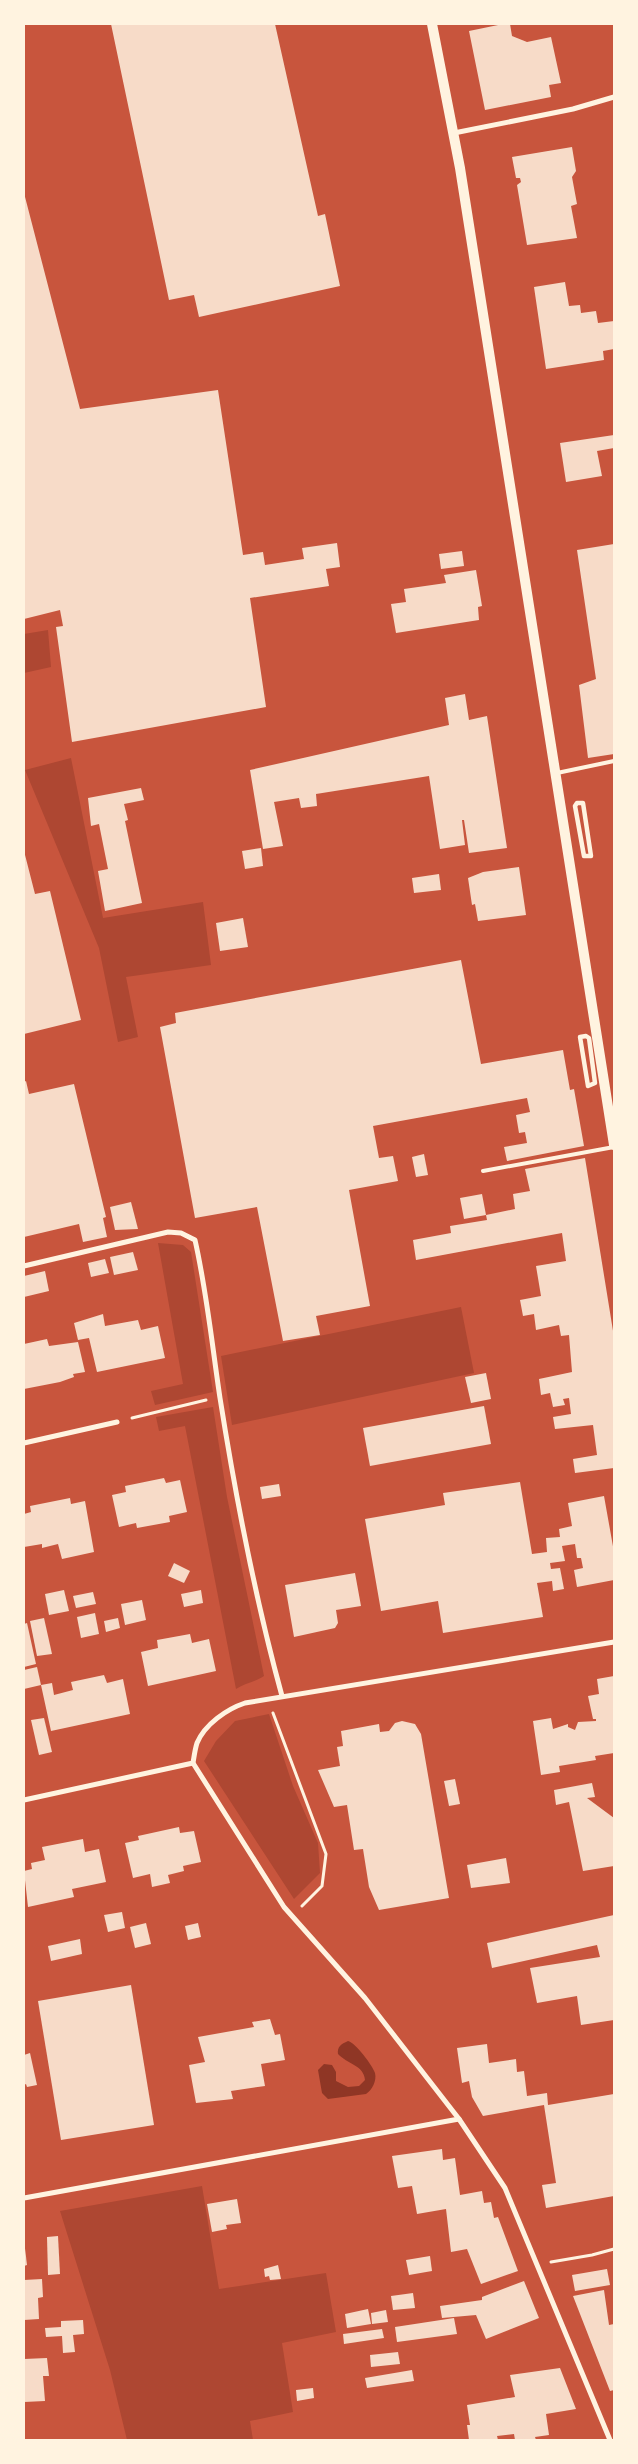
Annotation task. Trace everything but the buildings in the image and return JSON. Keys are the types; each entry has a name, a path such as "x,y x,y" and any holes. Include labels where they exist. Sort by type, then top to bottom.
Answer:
{"main road":[{"path":"432,24 454,133 557,773 614,1146"}],"street":[{"path":"454,133 573,109 614,97"},
{"path":"583,803 591,856 585,857 575,806 583,803"},
{"path":"586,1036 589,1038 595,1083 588,1086 580,1037 586,1036"},
{"path":"24,1266 168,1232 181,1233 195,1240 205,1287 220,1397 245,1544 264,1629 282,1696"},
{"path":"24,1443 117,1422"},
{"path":"610,2440 505,2188 459,2120 365,1998 291,1915 193,1763 197,1743 215,1720 231,1707 282,1696 614,1642"},
{"path":"24,1800 193,1763"},
{"path":"24,2198 459,2120"}],"lane":[{"path":"557,773 614,761"},
{"path":"483,1171 614,1146"}],"path":[{"path":"117,1422 220,1397"},
{"path":"268,1699 294,1773 326,1854 322,1886 311,1900 291,1915"},
{"path":"537,2264 592,2255 614,2249"}],"shaded area":[{"path":"48,630 51,667 24,673 24,634"},
{"path":"71,758 103,918 203,902 211,965 126,977 138,1037 118,1042 99,948 25,770"},
{"path":"158,1243 183,1245 191,1252 213,1392 155,1405 151,1391 183,1384"},
{"path":"461,1307 474,1373 232,1425 221,1356"},
{"path":"213,1407 227,1497 264,1676 236,1689 185,1426 159,1431 156,1417"},
{"path":"269,1714 293,1786 318,1843 320,1873 294,1899 204,1761 216,1741 235,1721"},
{"path":"348,2041 359,2050 371,2065 375,2073 375,2082 366,2094 328,2099 322,2093 318,2070 324,2064 332,2065 336,2072 336,2081 348,2087 359,2086 365,2080 362,2071 338,2054 340,2046"},
{"path":"202,2186 219,2289 326,2273 336,2332 282,2343 293,2412 250,2421 253,2440 127,2440 110,2370 60,2211"}]}
